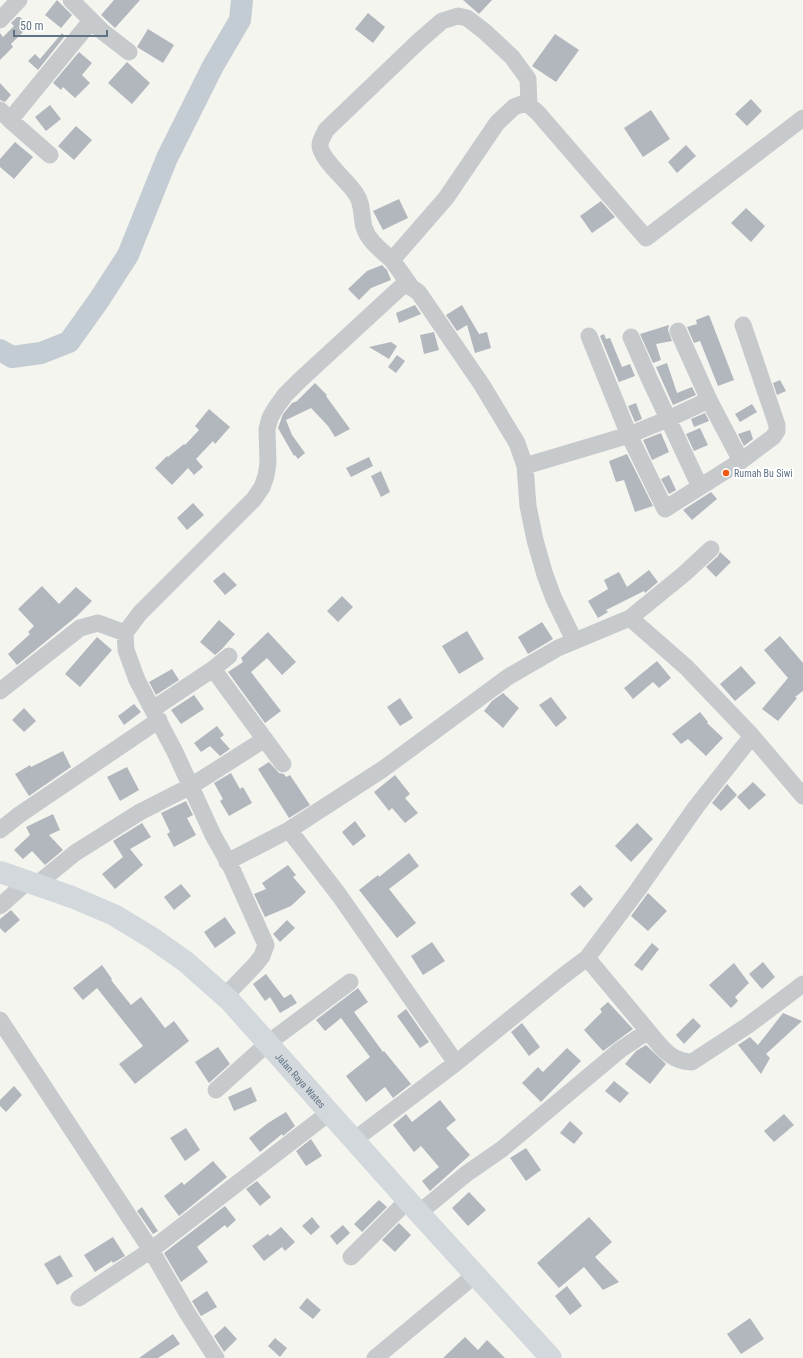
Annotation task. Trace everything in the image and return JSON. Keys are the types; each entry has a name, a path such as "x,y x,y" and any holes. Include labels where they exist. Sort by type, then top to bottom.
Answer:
{"highway":[{"name":"Jalan Raya Wates","path":"0,872 72,897 114,915 152,938 186,962 225,996 551,1358"}],"street":[{"path":"0,20 19,0"},
{"path":"71,0 103,32 129,52"},
{"path":"412,288 392,260 372,242 364,227 362,209 357,195 323,156 320,145 326,130 442,21 458,16 467,18 484,31 512,57 528,79 529,105"},
{"path":"50,155 5,115 91,21"},
{"path":"392,260 446,198 497,123 514,107 522,104 529,105 538,113 646,238 803,118"},
{"path":"225,996 255,965 262,956 266,945 228,862 156,714 137,680 126,650 124,633 140,613 254,499 262,487 266,476 268,463 267,429 270,418 285,395 401,287 406,286 412,288 419,293 482,385 517,443 525,466 528,506 535,540 545,575 554,599 574,640"},
{"path":"589,336 629,435 664,509 741,461 773,437 777,432 777,425 743,326"},
{"path":"678,331 709,400 741,461"},
{"path":"631,337 700,487"},
{"path":"525,466 629,435 709,400"},
{"path":"228,862 289,830 383,769 508,677 574,640 630,618 684,574 711,549"},
{"path":"630,618 686,667 801,790"},
{"path":"0,691 80,628 98,623 124,633"},
{"path":"0,830 156,714 229,656"},
{"path":"213,669 283,764"},
{"path":"354,1140 456,1063 587,958 637,891 696,807 752,736"},
{"path":"0,906 75,853 140,812 191,786 264,739"},
{"path":"289,830 339,895 456,1063"},
{"path":"587,958 667,1053 678,1060 692,1062 747,1026 803,984"},
{"path":"216,1090 268,1043 350,982"},
{"path":"0,1020 151,1250 186,1311 216,1358"},
{"path":"351,1257 413,1206 466,1174 502,1149 620,1050 648,1031"},
{"path":"79,1298 151,1250 330,1112"},
{"path":"375,1358 475,1275"}],"building":[{"path":"57,0 72,15 61,28 45,15"},
{"path":"114,0 140,0 115,28 101,15"},
{"path":"463,0 492,0 479,14"},
{"path":"368,13 385,27 373,43 355,29"},
{"path":"17,17 20,17 29,26 11,44 13,47 0,60 0,33 3,37 14,26 11,23"},
{"path":"148,29 174,45 163,63 137,47"},
{"path":"62,33 65,36 38,70 28,61 35,54 40,59"},
{"path":"555,34 579,50 556,82 532,66"},
{"path":"79,52 92,63 82,75 90,83 75,98 63,87 61,90 53,83"},
{"path":"127,62 150,83 132,104 108,83"},
{"path":"0,83 11,95 5,102 0,100"},
{"path":"751,99 762,111 747,126 735,114"},
{"path":"50,105 61,119 46,131 35,117"},
{"path":"651,110 670,139 643,157 624,128"},
{"path":"76,126 92,140 74,160 58,146"},
{"path":"15,142 33,157 14,179 0,167 0,159"},
{"path":"686,145 696,156 677,173 668,162"},
{"path":"399,199 408,218 383,230 373,211"},
{"path":"601,201 615,217 592,233 580,216"},
{"path":"746,208 765,226 751,242 731,223"},
{"path":"382,265 387,270 391,280 371,288 359,300 348,289 367,271"},
{"path":"415,305 421,314 399,323 396,313"},
{"path":"462,305 479,334 487,332 491,348 475,353 467,325 457,331 446,315"},
{"path":"709,315 734,380 718,386 700,341 694,343 687,327 697,324 696,320"},
{"path":"669,325 668,330 672,341 656,344 661,360 653,363 640,334"},
{"path":"434,332 439,350 424,354 420,335"},
{"path":"604,334 606,339 610,338 622,367 630,364 635,376 619,382 620,385 600,336"},
{"path":"391,342 397,346 389,359 369,347"},
{"path":"397,355 405,361 396,373 388,367"},
{"path":"667,363 677,393 692,387 696,395 673,405 656,367"},
{"path":"780,380 786,391 777,395 773,383"},
{"path":"315,383 327,395 326,396 350,429 335,437 328,426 311,408 286,420 292,435 305,453 298,459 295,455 294,456 278,428 283,414 292,403 297,401"},
{"path":"636,403 642,419 635,422 628,406"},
{"path":"752,404 757,412 740,422 735,414"},
{"path":"209,409 230,427 215,444 213,441 196,459 203,467 194,475 188,468 172,485 155,468 167,456 168,457 184,444 185,445 199,430 195,426"},
{"path":"705,413 709,421 694,427 691,419"},
{"path":"700,428 708,445 694,451 686,434"},
{"path":"750,430 753,439 744,446 738,434"},
{"path":"661,433 669,452 652,460 643,440"},
{"path":"627,454 653,506 635,512 624,480 616,482 609,461"},
{"path":"369,457 373,466 351,477 346,468"},
{"path":"381,471 390,492 381,497 371,476"},
{"path":"669,475 676,490 669,494 661,479"},
{"path":"711,492 717,499 692,520 683,510"},
{"path":"193,503 204,515 187,530 177,518"},
{"path":"720,552 731,562 716,577 706,567 718,556"},
{"path":"649,570 658,582 645,593 644,591 606,610 608,612 598,618 588,601 608,589 604,580 619,572 627,587"},
{"path":"224,572 237,585 225,595 213,581"},
{"path":"42,586 59,604 76,587 92,601 77,616 17,665 8,654 30,634 28,632 34,626 18,609"},
{"path":"342,596 353,607 338,622 327,611"},
{"path":"219,620 235,634 215,655 200,642"},
{"path":"542,622 553,639 528,654 518,637"},
{"path":"467,631 484,659 459,674 442,646"},
{"path":"268,632 296,662 282,675 267,658 251,672 281,711 265,723 228,672 243,662 241,658"},
{"path":"780,636 803,663 803,691 795,697 797,698 778,721 762,709 788,678 764,650"},
{"path":"97,637 112,650 80,687 65,674"},
{"path":"657,661 671,678 659,688 653,682 633,699 624,688"},
{"path":"741,666 756,683 735,701 720,684"},
{"path":"172,669 179,680 156,695 149,682"},
{"path":"503,693 519,708 503,728 484,711 492,701"},
{"path":"194,695 204,709 181,724 171,710"},
{"path":"551,697 567,718 556,727 539,705"},
{"path":"400,698 413,718 400,726 387,707"},
{"path":"134,704 141,712 124,725 118,716"},
{"path":"24,708 36,721 24,732 12,720"},
{"path":"700,712 708,722 707,723 723,738 706,756 688,739 681,744 672,734"},
{"path":"217,726 224,735 220,738 230,749 220,756 210,746 201,752 194,743"},
{"path":"63,751 71,767 29,796 15,774 30,765 31,767"},
{"path":"269,762 279,773 284,774 286,777 290,775 310,805 289,818 258,769"},
{"path":"127,767 139,790 120,801 107,777"},
{"path":"231,773 240,789 243,787 252,803 229,816 220,801 223,799 214,783"},
{"path":"395,775 410,794 405,798 418,813 405,823 392,808 389,811 374,792"},
{"path":"753,782 766,795 749,810 737,797"},
{"path":"727,784 737,795 721,811 712,803"},
{"path":"186,801 193,815 187,818 196,835 174,847 167,834 170,832 161,813"},
{"path":"53,814 60,830 49,835 63,850 45,865 32,851 23,859 14,850 30,835 26,827"},
{"path":"355,821 366,836 353,846 342,832"},
{"path":"142,823 151,837 130,849 143,865 115,889 102,874 123,857 113,841"},
{"path":"637,823 653,839 631,862 615,846"},
{"path":"409,853 419,866 389,889 416,923 397,938 359,890 378,875 379,877"},
{"path":"288,865 296,875 293,877 306,892 291,906 265,917 254,894 266,889 262,883"},
{"path":"181,884 191,896 174,910 164,897"},
{"path":"580,885 593,899 584,908 570,894"},
{"path":"648,893 667,911 648,931 631,916"},
{"path":"11,910 20,920 5,933 0,928 0,919"},
{"path":"225,917 236,933 215,948 204,932"},
{"path":"287,920 295,928 280,942 273,934"},
{"path":"432,942 445,961 423,975 411,956"},
{"path":"652,943 659,949 642,971 634,965"},
{"path":"763,962 775,977 762,989 749,974"},
{"path":"734,963 749,983 735,997 738,1001 731,1008 709,985"},
{"path":"102,965 112,979 111,980 131,1005 141,997 165,1028 174,1021 189,1041 135,1084 119,1064 143,1046 97,988 83,1000 73,988"},
{"path":"266,974 284,998 291,994 297,1003 280,1013 270,997 265,1001 253,984"},
{"path":"358,988 368,1002 354,1012 383,1052 384,1051 411,1084 393,1098 385,1087 366,1102 346,1076 370,1057 341,1018 325,1031 316,1020"},
{"path":"608,1002 633,1029 603,1051 584,1030 602,1012 600,1009"},
{"path":"406,1009 429,1042 420,1048 397,1016"},
{"path":"783,1013 802,1021 766,1054 770,1058 761,1074 738,1045 750,1037 758,1045"},
{"path":"693,1018 701,1026 684,1044 676,1035"},
{"path":"522,1023 540,1047 529,1056 511,1032"},
{"path":"646,1045 666,1064 650,1084 625,1064 636,1051"},
{"path":"218,1047 230,1064 209,1083 195,1062"},
{"path":"567,1048 581,1061 541,1102 522,1083 538,1067 543,1072"},
{"path":"614,1081 629,1093 620,1103 605,1091"},
{"path":"14,1086 22,1095 6,1112 0,1106 0,1100"},
{"path":"251,1087 257,1101 234,1111 228,1097"},
{"path":"440,1100 456,1120 446,1128 470,1155 430,1191 422,1181 439,1167 421,1146 414,1152 393,1125 406,1114 412,1122"},
{"path":"286,1112 295,1126 283,1136 282,1134 260,1152 249,1138 268,1123"},
{"path":"784,1114 794,1125 774,1142 764,1131"},
{"path":"570,1121 583,1133 574,1144 560,1133"},
{"path":"186,1128 200,1150 185,1161 170,1138"},
{"path":"311,1139 322,1156 306,1166 296,1151"},
{"path":"526,1148 541,1170 526,1181 510,1158"},
{"path":"213,1161 227,1177 179,1216 164,1196 182,1182 184,1185"},
{"path":"257,1181 271,1197 260,1206 246,1189"},
{"path":"469,1192 486,1210 468,1226 452,1208"},
{"path":"379,1200 387,1207 362,1232 354,1224"},
{"path":"225,1206 236,1220 227,1228 225,1225 197,1247 208,1262 181,1282 164,1253"},
{"path":"142,1207 158,1231 153,1234 137,1211"},
{"path":"312,1217 320,1227 311,1235 302,1226"},
{"path":"589,1217 612,1242 595,1257 619,1282 603,1290 584,1267 559,1288 537,1263"},
{"path":"399,1223 411,1235 395,1252 382,1240"},
{"path":"343,1225 350,1233 337,1245 330,1236"},
{"path":"281,1227 295,1242 285,1251 282,1247 264,1261 252,1246 268,1234 270,1236"},
{"path":"113,1237 125,1256 113,1263 112,1261 95,1272 84,1255"},
{"path":"60,1255 73,1276 57,1285 44,1264"},
{"path":"567,1286 582,1306 570,1315 555,1296"},
{"path":"207,1291 217,1307 201,1316 192,1301"},
{"path":"307,1298 321,1310 313,1319 299,1308"},
{"path":"750,1318 764,1339 741,1354 727,1334"},
{"path":"225,1326 237,1339 224,1352 214,1336"},
{"path":"173,1334 180,1344 158,1358 139,1358"},
{"path":"465,1337 478,1350 487,1340 505,1358 443,1358"},
{"path":"275,1338 287,1348 280,1357 268,1346"}],"waterway":[{"path":"0,350 12,357 41,353 69,342 99,300 128,255 167,158 213,66 240,20 242,0"}],"place":[{"name":"Rumah Bu Siwi","path":"726,473"}]}
